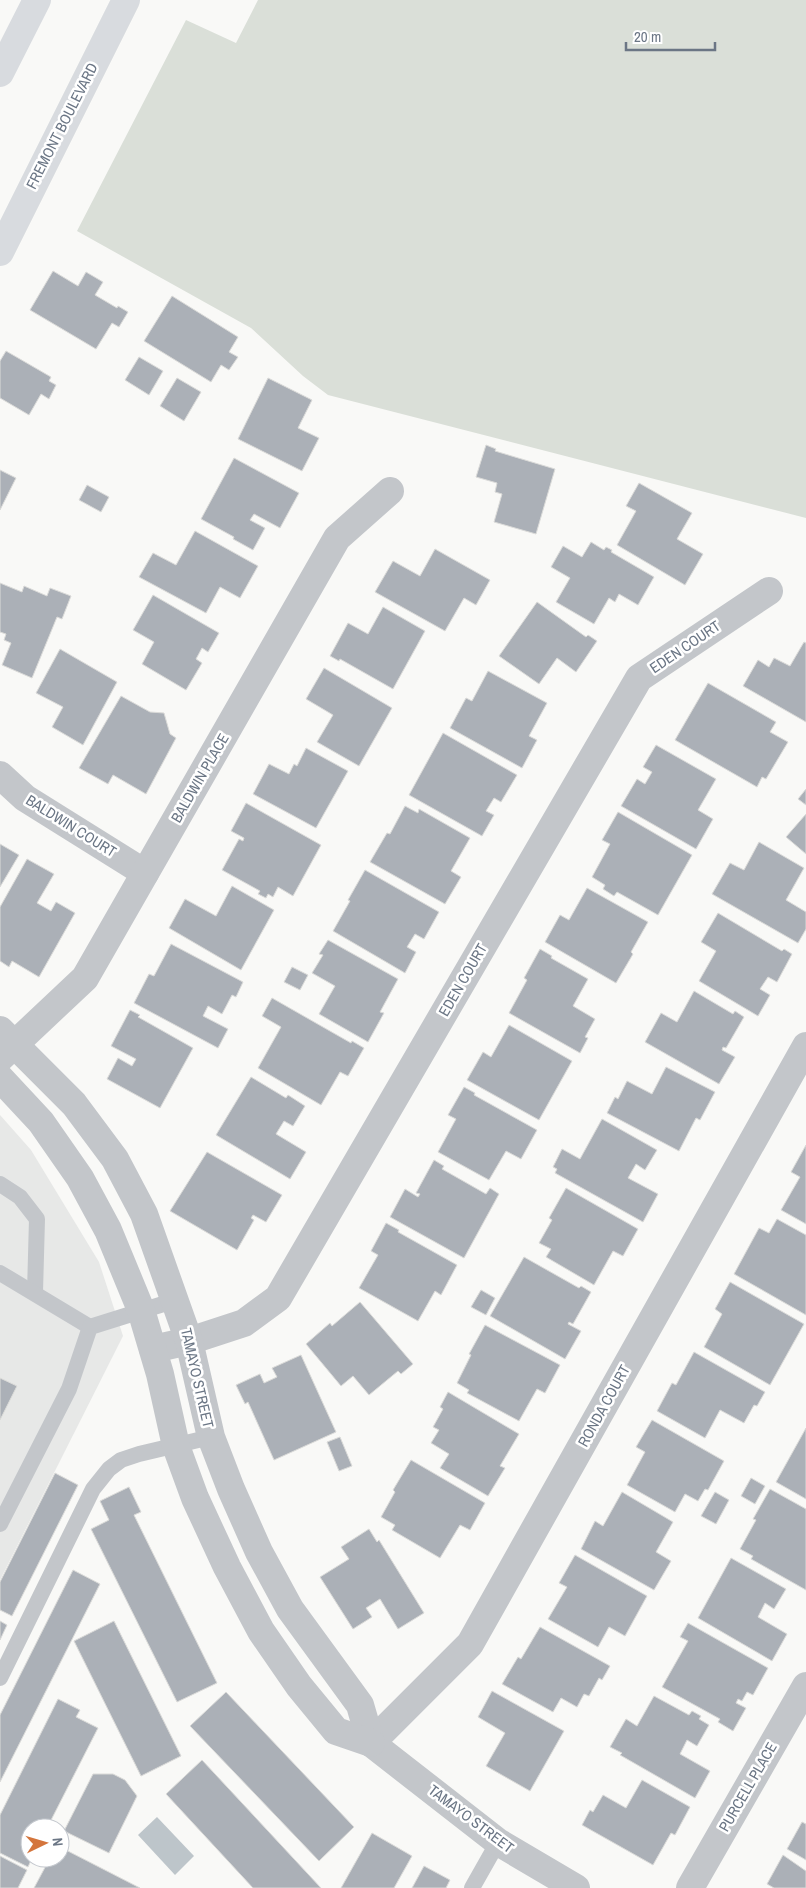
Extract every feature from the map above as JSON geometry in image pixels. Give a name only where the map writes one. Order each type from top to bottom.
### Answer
[{"type":"main road","points":[[0,73],[37,0]]},
{"type":"main road","name":"FREMONT BOULEVARD","points":[[0,252],[126,0]]},
{"type":"street","name":"BALDWIN PLACE","points":[[5,1044],[85,978],[337,538],[390,491]]},
{"type":"street","name":"EDEN COURT","points":[[152,1349],[189,1341],[244,1323],[278,1298],[638,678],[769,591]]},
{"type":"street","name":"BALDWIN COURT","points":[[0,774],[25,798],[146,873]]},
{"type":"street","name":"TAMAYO STREET","points":[[5,1044],[74,1104],[115,1159],[144,1214],[189,1341],[211,1437],[231,1489],[259,1552],[290,1609],[360,1705],[371,1742]]},
{"type":"street","name":"RONDA COURT","points":[[371,1742],[470,1644],[806,1046]]},
{"type":"street","name":"TAMAYO STREET","points":[[0,1078],[41,1122],[80,1178],[108,1230],[141,1310],[160,1374],[176,1446],[195,1498],[227,1568],[261,1632],[299,1686],[336,1731],[371,1742],[498,1842],[576,1888]]},
{"type":"street","name":"PURCELL PLACE","points":[[690,1888],[806,1686]]},
{"type":"lane","points":[[0,1184],[20,1196],[37,1220],[35,1292]]},
{"type":"lane","points":[[0,1272],[90,1327]]},
{"type":"lane","points":[[90,1327],[176,1300]]},
{"type":"lane","points":[[0,1524],[69,1389],[90,1327]]},
{"type":"lane","points":[[0,1678],[94,1489],[108,1469],[121,1460],[139,1454],[211,1437]]},
{"type":"lane","points":[[472,1888],[498,1842]]},
{"type":"shaded area","points":[[258,0],[806,0],[806,518],[328,395],[303,376],[251,328],[77,231],[186,20],[236,43]]},
{"type":"shaded area","points":[[0,1115],[31,1150],[99,1262],[123,1336],[0,1580]]},
{"type":"shaded area","points":[[157,1817],[194,1856],[175,1875],[138,1835]]},
{"type":"building","points":[[53,271],[78,286],[86,272],[103,282],[95,295],[128,312],[119,327],[112,323],[96,349],[30,310]]},
{"type":"building","points":[[172,296],[238,337],[229,352],[238,357],[229,370],[221,365],[211,382],[144,341]]},
{"type":"building","points":[[6,351],[51,377],[49,381],[56,385],[49,399],[41,394],[29,415],[0,398],[0,361]]},
{"type":"building","points":[[139,357],[163,371],[149,395],[125,380]]},
{"type":"building","points":[[177,378],[201,392],[184,421],[160,406]]},
{"type":"building","points":[[268,378],[312,400],[298,428],[319,438],[302,471],[238,439]]},
{"type":"building","points":[[486,445],[496,449],[495,451],[555,469],[536,534],[494,522],[502,494],[495,492],[497,483],[476,477]]},
{"type":"building","points":[[234,458],[299,493],[280,528],[254,514],[250,520],[265,528],[253,550],[201,519]]},
{"type":"building","points":[[0,470],[16,478],[0,510]]},
{"type":"building","points":[[639,483],[692,513],[677,539],[703,554],[685,585],[617,545],[636,511],[626,506]]},
{"type":"building","points":[[87,485],[109,497],[101,512],[79,500]]},
{"type":"building","points":[[195,531],[258,566],[240,598],[220,587],[206,613],[139,577],[153,553],[176,565]]},
{"type":"building","points":[[591,542],[604,550],[606,547],[612,550],[611,552],[654,577],[638,605],[619,594],[615,602],[609,598],[594,624],[556,602],[570,578],[551,567],[563,546],[582,557]]},
{"type":"building","points":[[435,549],[490,580],[476,605],[464,598],[445,631],[375,592],[393,561],[420,576]]},
{"type":"building","points":[[0,583],[22,592],[24,586],[47,596],[50,588],[71,596],[62,619],[57,617],[32,678],[2,665],[11,643],[4,640],[6,634],[0,632]]},
{"type":"building","points":[[153,595],[219,633],[208,652],[202,648],[196,659],[202,663],[186,690],[142,664],[154,642],[133,630]]},
{"type":"building","points":[[537,602],[586,637],[588,635],[597,641],[576,672],[557,658],[539,684],[499,656]]},
{"type":"building","points":[[383,607],[425,631],[393,689],[340,659],[339,661],[330,656],[348,623],[368,634]]},
{"type":"building","points":[[804,642],[806,643],[806,722],[743,686],[758,660],[769,667],[774,658],[790,666]]},
{"type":"building","points":[[60,649],[117,682],[83,745],[52,727],[63,707],[36,693]]},
{"type":"building","points":[[324,668],[392,708],[359,766],[317,742],[333,715],[306,699]]},
{"type":"building","points":[[488,671],[547,703],[529,736],[537,740],[522,768],[450,728],[466,698],[472,701]]},
{"type":"building","points":[[708,683],[776,722],[770,732],[788,742],[766,779],[762,777],[757,787],[675,740]]},
{"type":"building","points":[[121,696],[150,712],[164,713],[170,734],[176,738],[146,794],[113,775],[108,784],[79,768]]},
{"type":"building","points":[[443,733],[517,775],[501,802],[494,798],[486,811],[494,815],[482,836],[409,795]]},
{"type":"building","points":[[656,745],[716,779],[698,810],[713,819],[696,849],[621,806],[637,779],[645,784],[652,772],[643,767]]},
{"type":"building","points":[[306,748],[348,771],[316,828],[253,794],[269,764],[289,774],[294,764],[297,766]]},
{"type":"building","points":[[806,789],[806,805],[798,799]]},
{"type":"building","points":[[246,803],[321,845],[293,896],[278,887],[273,897],[268,894],[266,898],[258,894],[260,891],[222,870],[239,839],[243,841],[244,838],[231,831]]},
{"type":"building","points":[[405,806],[418,813],[419,809],[470,838],[451,871],[461,877],[445,904],[370,862],[387,833],[390,834]]},
{"type":"building","points":[[618,812],[692,855],[658,915],[617,892],[614,896],[603,889],[605,885],[592,877],[610,844],[602,840]]},
{"type":"building","points":[[806,814],[806,854],[786,837]]},
{"type":"building","points":[[759,842],[804,868],[786,900],[806,912],[806,929],[798,943],[712,894],[730,863],[744,870]]},
{"type":"building","points":[[0,844],[19,855],[0,887]]},
{"type":"building","points":[[27,859],[54,874],[37,903],[51,911],[56,902],[75,913],[39,977],[12,961],[9,967],[0,961],[0,907]]},
{"type":"building","points":[[365,870],[439,912],[424,939],[415,934],[407,947],[416,952],[405,973],[333,931]]},
{"type":"building","points":[[232,886],[274,910],[241,970],[169,928],[185,899],[216,916]]},
{"type":"building","points":[[587,888],[648,922],[631,952],[633,954],[616,983],[545,942],[560,915],[569,920]]},
{"type":"building","points":[[718,913],[782,951],[784,949],[792,954],[777,982],[768,977],[760,989],[770,995],[758,1016],[699,981],[716,951],[701,942]]},
{"type":"building","points":[[328,940],[398,979],[380,1012],[384,1013],[368,1042],[319,1014],[335,986],[312,973],[323,955],[319,954]]},
{"type":"building","points":[[171,944],[243,982],[236,997],[232,995],[222,1014],[208,1006],[203,1016],[228,1029],[218,1048],[134,1003],[149,974],[154,976]]},
{"type":"building","points":[[540,949],[552,956],[551,958],[588,979],[573,1006],[595,1019],[585,1037],[588,1038],[580,1053],[509,1013],[527,980],[524,978]]},
{"type":"building","points":[[292,967],[308,975],[300,990],[284,982]]},
{"type":"building","points":[[694,991],[733,1014],[735,1011],[744,1017],[726,1048],[723,1047],[722,1050],[735,1057],[719,1084],[645,1042],[661,1013],[677,1022]]},
{"type":"building","points":[[272,998],[351,1043],[352,1041],[364,1048],[348,1076],[340,1072],[321,1105],[258,1068],[281,1027],[262,1016]]},
{"type":"building","points":[[130,1010],[140,1015],[138,1017],[193,1048],[160,1108],[107,1079],[118,1058],[132,1066],[136,1059],[111,1046]]},
{"type":"building","points":[[509,1025],[572,1061],[539,1120],[467,1080],[483,1052],[491,1057]]},
{"type":"building","points":[[666,1067],[715,1092],[700,1120],[696,1118],[679,1151],[607,1113],[615,1097],[618,1099],[627,1081],[652,1094]]},
{"type":"building","points":[[251,1077],[286,1098],[288,1095],[305,1106],[293,1126],[284,1121],[276,1134],[306,1152],[290,1179],[216,1135]]},
{"type":"building","points":[[464,1087],[475,1093],[474,1095],[537,1130],[521,1159],[506,1151],[489,1180],[438,1152],[456,1119],[448,1115]]},
{"type":"building","points":[[602,1119],[657,1150],[645,1170],[636,1164],[628,1178],[658,1194],[643,1222],[555,1173],[557,1169],[553,1167],[562,1149],[580,1159]]},
{"type":"building","points":[[806,1145],[806,1224],[781,1210],[800,1177],[791,1172]]},
{"type":"building","points":[[207,1152],[282,1195],[266,1222],[253,1215],[251,1218],[254,1220],[237,1250],[170,1211]]},
{"type":"building","points":[[434,1160],[444,1166],[442,1169],[486,1194],[490,1188],[499,1194],[464,1258],[390,1217],[405,1189],[418,1197],[420,1194],[416,1193]]},
{"type":"building","points":[[566,1188],[638,1229],[623,1256],[613,1251],[594,1285],[546,1257],[551,1249],[539,1243],[552,1220],[549,1218]]},
{"type":"building","points":[[777,1219],[806,1235],[806,1315],[734,1274],[759,1228],[769,1233]]},
{"type":"building","points":[[386,1223],[399,1230],[398,1232],[457,1265],[441,1295],[435,1291],[418,1321],[359,1288],[378,1255],[371,1251]]},
{"type":"building","points":[[524,1257],[579,1288],[581,1286],[591,1292],[573,1324],[569,1322],[568,1324],[581,1331],[565,1359],[490,1316]]},
{"type":"building","points":[[730,1282],[804,1324],[770,1385],[704,1347],[722,1314],[715,1309]]},
{"type":"building","points":[[481,1290],[495,1298],[486,1315],[471,1307]]},
{"type":"building","points":[[360,1302],[413,1364],[401,1374],[398,1371],[369,1395],[353,1376],[341,1386],[306,1344],[330,1323],[332,1326]]},
{"type":"building","points":[[485,1325],[560,1365],[545,1393],[537,1389],[519,1421],[467,1393],[469,1390],[457,1383],[471,1355],[469,1354]]},
{"type":"building","points":[[694,1352],[765,1392],[757,1406],[754,1405],[744,1423],[720,1410],[705,1438],[657,1411],[672,1383],[676,1385]]},
{"type":"building","points":[[301,1355],[336,1432],[274,1460],[248,1402],[245,1404],[236,1385],[260,1374],[264,1383],[277,1377],[272,1368]]},
{"type":"building","points":[[0,1378],[17,1386],[0,1420]]},
{"type":"building","points":[[448,1392],[519,1434],[500,1466],[505,1468],[488,1496],[440,1468],[449,1454],[431,1443],[439,1430],[433,1427],[443,1409],[440,1407]]},
{"type":"building","points":[[652,1420],[724,1461],[708,1490],[705,1489],[698,1501],[685,1494],[675,1512],[627,1485],[645,1452],[636,1447]]},
{"type":"building","points":[[806,1428],[806,1499],[776,1482]]},
{"type":"building","points":[[340,1437],[352,1466],[339,1471],[327,1442]]},
{"type":"building","points":[[411,1460],[485,1503],[470,1530],[460,1525],[440,1558],[392,1530],[395,1525],[381,1517],[395,1492],[393,1490]]},
{"type":"building","points":[[55,1473],[78,1485],[12,1616],[0,1610],[0,1582]]},
{"type":"building","points":[[751,1478],[765,1486],[755,1504],[741,1496]]},
{"type":"building","points":[[129,1487],[141,1512],[134,1515],[217,1683],[177,1702],[91,1529],[109,1520],[100,1501]]},
{"type":"building","points":[[770,1489],[806,1509],[806,1590],[751,1559],[753,1556],[740,1549],[756,1520],[753,1519]]},
{"type":"building","points":[[622,1492],[673,1522],[656,1552],[671,1561],[654,1590],[581,1549],[595,1521],[603,1526]]},
{"type":"building","points":[[715,1492],[729,1500],[716,1524],[701,1516]]},
{"type":"building","points":[[369,1529],[377,1542],[379,1540],[424,1613],[398,1629],[380,1599],[366,1608],[372,1617],[353,1629],[320,1577],[349,1559],[341,1547]]},
{"type":"building","points":[[575,1555],[647,1596],[625,1636],[609,1627],[598,1647],[548,1619],[567,1587],[559,1583]]},
{"type":"building","points":[[731,1558],[786,1589],[774,1609],[765,1603],[758,1617],[787,1634],[772,1661],[698,1618]]},
{"type":"building","points":[[73,1570],[100,1584],[0,1782],[0,1715]]},
{"type":"building","points":[[0,1621],[7,1625],[0,1640]]},
{"type":"building","points":[[114,1621],[181,1756],[141,1776],[74,1641]]},
{"type":"building","points":[[688,1623],[768,1668],[753,1695],[747,1692],[742,1701],[738,1699],[736,1703],[746,1708],[733,1731],[718,1722],[720,1719],[662,1687],[688,1641],[680,1637]]},
{"type":"building","points":[[540,1627],[610,1666],[602,1680],[599,1678],[589,1696],[584,1694],[577,1707],[561,1698],[553,1712],[502,1684],[518,1657],[521,1659]]},
{"type":"building","points":[[492,1691],[564,1731],[530,1791],[486,1766],[505,1733],[478,1717]]},
{"type":"building","points":[[226,1692],[354,1827],[319,1861],[190,1726]]},
{"type":"building","points":[[654,1696],[689,1715],[692,1711],[701,1716],[699,1719],[709,1725],[697,1746],[687,1740],[680,1754],[710,1771],[695,1798],[620,1755],[622,1753],[610,1747],[626,1719],[637,1726]]},
{"type":"building","points":[[58,1699],[80,1710],[76,1717],[98,1728],[52,1818],[20,1818],[20,1863],[0,1853],[0,1815]]},
{"type":"building","points":[[202,1760],[321,1888],[253,1888],[166,1794]]},
{"type":"building","points":[[93,1774],[113,1774],[125,1780],[137,1796],[109,1853],[70,1834],[70,1819]]},
{"type":"building","points":[[642,1780],[690,1807],[675,1835],[671,1833],[653,1865],[582,1825],[590,1810],[593,1812],[603,1795],[626,1808]]},
{"type":"building","points":[[802,1822],[806,1824],[806,1860],[787,1849]]},
{"type":"building","points":[[372,1833],[412,1856],[394,1888],[341,1888]]},
{"type":"building","points":[[70,1852],[140,1888],[34,1888],[45,1868],[70,1868]]},
{"type":"building","points":[[783,1855],[806,1871],[806,1888],[774,1888],[767,1884]]},
{"type":"building","points":[[0,1856],[27,1870],[18,1888],[0,1888]]},
{"type":"building","points":[[424,1866],[450,1880],[446,1888],[412,1888]]}]
